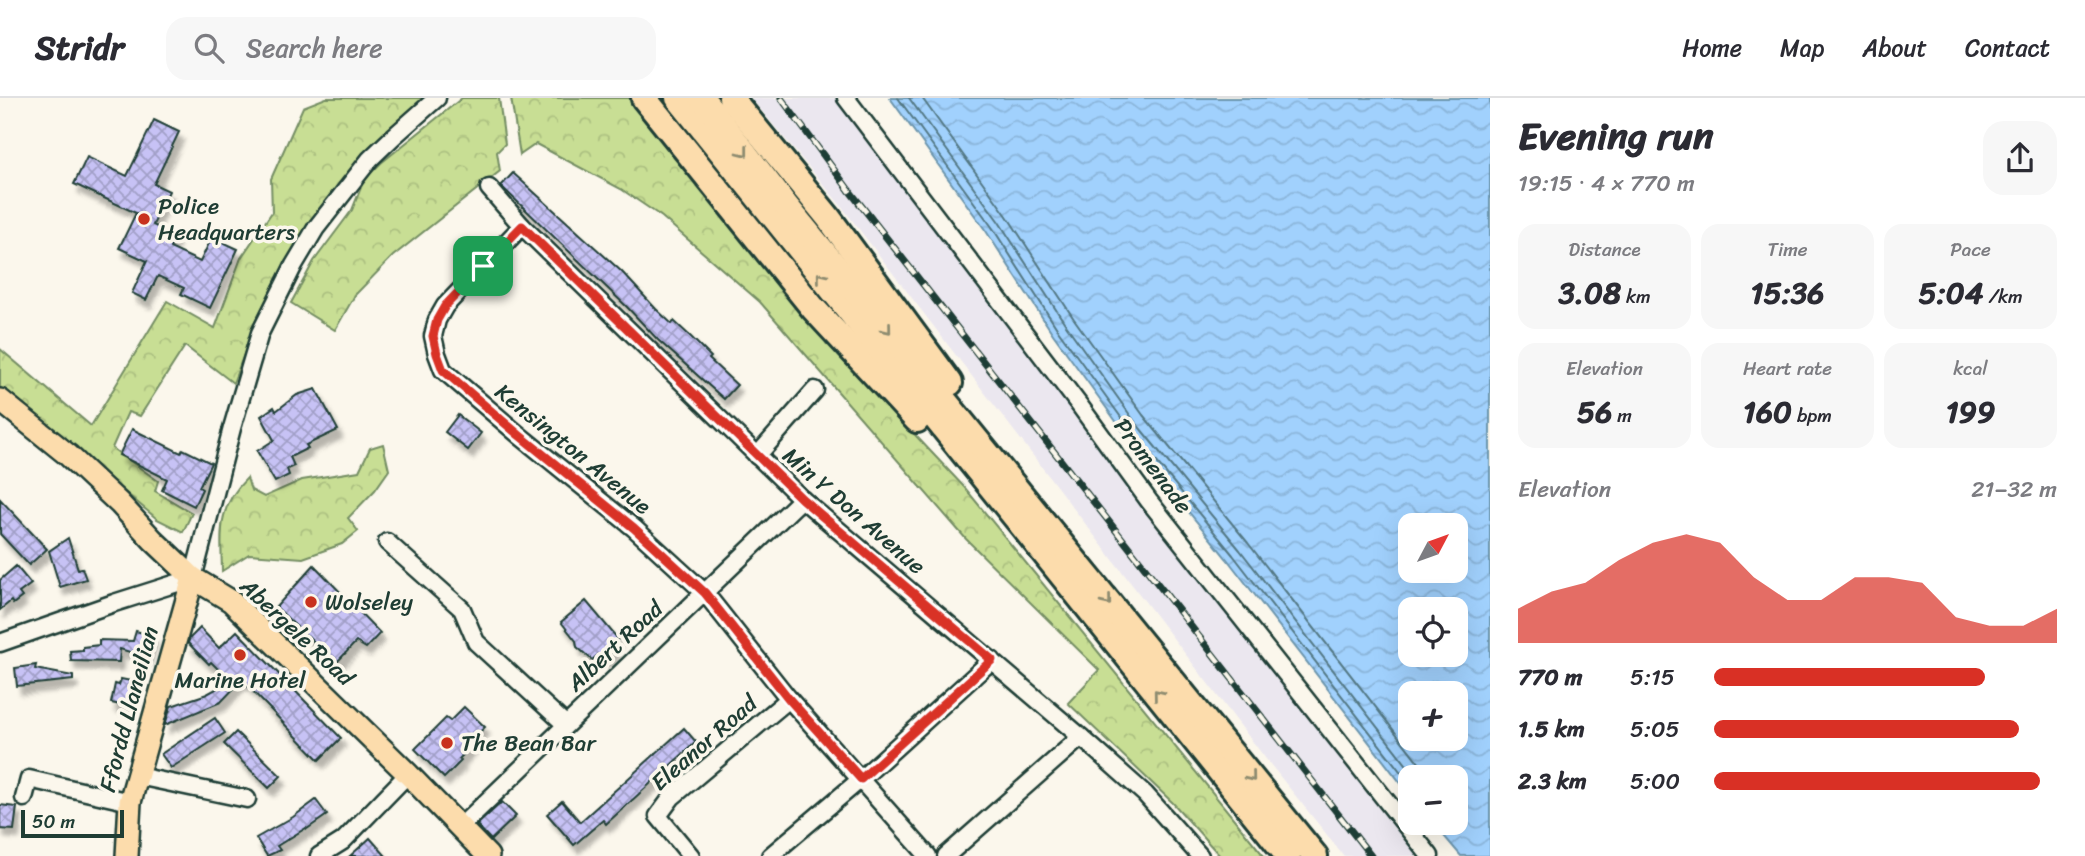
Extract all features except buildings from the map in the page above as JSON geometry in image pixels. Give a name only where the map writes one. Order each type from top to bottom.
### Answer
[{"type":"highway","points":[[644,98],[813,308],[1071,571]]},
{"type":"highway","points":[[678,98],[1071,571],[1315,856]]},
{"type":"highway","points":[[702,98],[1071,571],[1288,856]]},
{"type":"highway","points":[[731,98],[828,217],[888,298],[1071,571]]},
{"type":"main road","name":"Abergele Road","points":[[0,400],[68,455],[193,578],[231,601],[488,856]]},
{"type":"main road","name":"Ffordd Llaneilian","points":[[127,856],[130,802],[193,578]]},
{"type":"street","points":[[0,643],[193,578],[260,333],[294,265],[316,228],[362,169],[393,136],[437,98]]},
{"type":"street","name":"Promenade","points":[[846,98],[1149,501],[1430,856]]},
{"type":"street","name":"Min Y Don Avenue","points":[[489,188],[522,226],[757,457],[802,499],[1145,794],[1200,856]]},
{"type":"street","name":"Kensington Avenue","points":[[522,226],[445,306],[437,320],[433,336],[443,370],[634,528],[705,593],[789,699],[928,856]]},
{"type":"street","points":[[757,457],[816,390]]},
{"type":"street","name":"Albert Road","points":[[460,827],[802,499]]},
{"type":"street","points":[[387,542],[462,609],[476,642],[565,724]]},
{"type":"street","points":[[770,856],[861,779],[992,660]]},
{"type":"street","name":"Eleanor Road","points":[[691,856],[658,816],[672,797],[789,699]]},
{"type":"street","points":[[946,856],[1081,737]]},
{"type":"street","points":[[319,856],[343,841],[408,774]]},
{"type":"street","points":[[138,775],[247,799]]},
{"type":"street","points":[[24,798],[29,779],[130,802]]},
{"type":"shaded area","points":[[751,98],[837,98],[978,289],[1398,823],[1398,835],[1407,835],[1424,856],[1344,856],[1266,759],[842,207]]},
{"type":"green space","points":[[326,98],[427,98],[292,259],[256,323],[233,383],[185,346],[140,416],[128,412],[112,448],[158,481],[155,491],[192,513],[183,532],[157,519],[0,387],[0,349],[91,426],[167,301],[215,328],[241,258],[272,212],[271,179],[303,107]]},
{"type":"green space","points":[[462,98],[499,98],[505,144],[497,152],[500,171],[393,256],[355,295],[335,330],[291,303],[314,261],[352,210],[364,180],[381,163]]},
{"type":"green space","points":[[511,98],[631,98],[732,228],[855,371],[965,488],[1264,856],[1220,856],[1173,803],[1068,703],[1099,670],[966,539],[760,302],[662,217],[621,189],[536,144],[520,155]]},
{"type":"green space","points":[[383,444],[389,470],[375,490],[348,518],[358,531],[342,544],[303,558],[249,554],[222,571],[223,521],[230,499],[247,478],[251,490],[264,497],[302,480],[359,471],[370,448]]},
{"type":"water","points":[[890,98],[1490,98],[1490,856],[1461,856],[1443,835],[1468,835],[1468,765],[1398,765],[1398,780],[1227,559],[1123,431],[1053,334],[986,231]]},
{"type":"railway","points":[[781,98],[849,190],[1371,856]]},
{"type":"place","name":"Police Headquarters","points":[[144,219]]},
{"type":"place","name":"Wolseley","points":[[311,602]]},
{"type":"place","name":"Marine Hotel","points":[[240,655]]},
{"type":"place","name":"The Bean Bar","points":[[447,743]]},
{"type":"route","points":[[522,226],[802,499],[992,660],[861,779],[789,699],[705,593],[634,528],[443,370],[433,336],[437,320],[445,306],[483,266],[522,226]]}]
